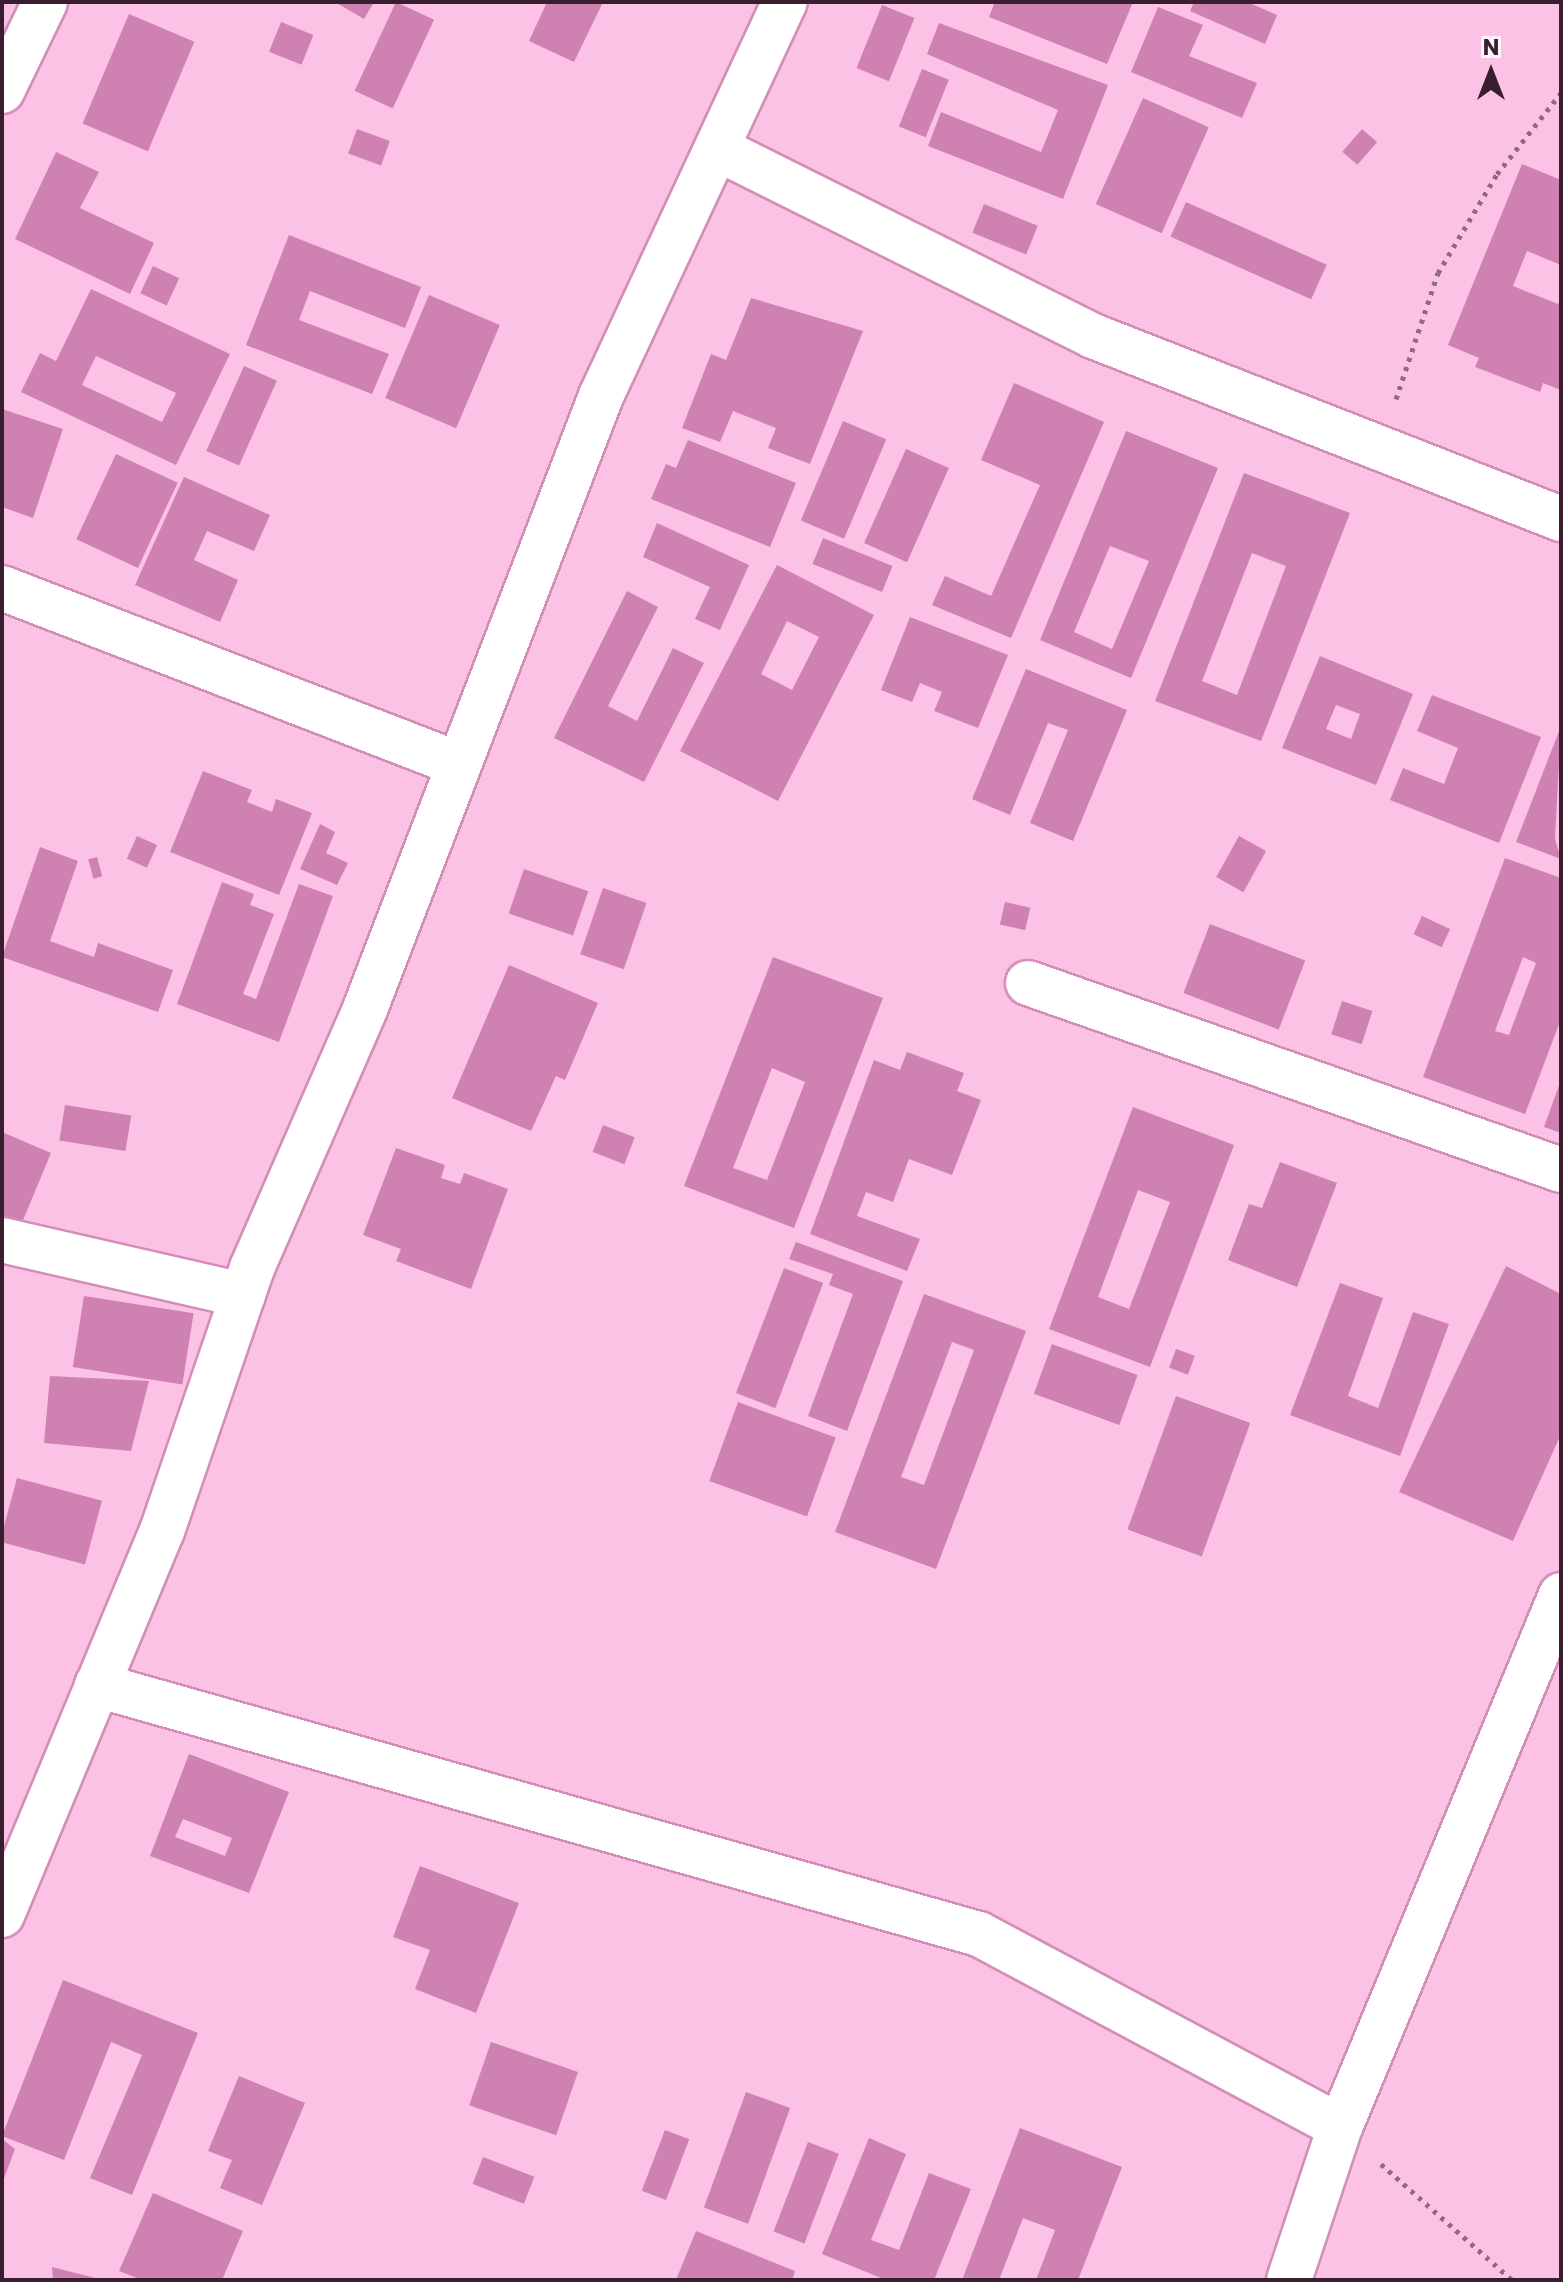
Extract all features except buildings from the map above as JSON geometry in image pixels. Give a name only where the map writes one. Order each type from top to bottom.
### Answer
[{"type":"street","points":[[2,91],[45,2]]},
{"type":"street","points":[[2,1915],[162,1531],[243,1295],[365,1009],[456,763],[601,396],[720,150],[785,2]]},
{"type":"street","points":[[720,150],[1093,336],[1381,452],[1561,519]]},
{"type":"street","points":[[2,588],[456,763]]},
{"type":"street","points":[[1028,983],[1561,1170]]},
{"type":"street","points":[[2,1240],[243,1295]]},
{"type":"street","points":[[1289,2280],[1340,2127],[1561,1595]]},
{"type":"street","points":[[97,1685],[979,1934],[1340,2127]]},
{"type":"path","points":[[1381,452],[1438,273],[1497,174],[1561,93]]},
{"type":"path","points":[[1340,2127],[1512,2280]]}]
